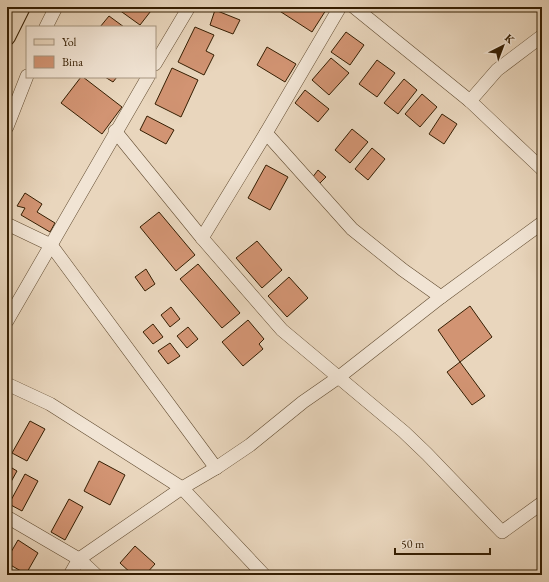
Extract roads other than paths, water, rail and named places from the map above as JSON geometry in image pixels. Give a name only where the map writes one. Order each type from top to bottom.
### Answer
[{"type":"main road","points":[[7,37],[22,7]]},
{"type":"street","points":[[46,26],[56,7]]},
{"type":"street","points":[[156,62],[189,7]]},
{"type":"street","points":[[202,238],[340,7]]},
{"type":"street","points":[[354,7],[470,101],[542,169]]},
{"type":"street","points":[[470,101],[497,70],[542,36]]},
{"type":"street","points":[[7,127],[26,78]]},
{"type":"street","points":[[7,321],[147,78]]},
{"type":"street","points":[[116,131],[202,238],[282,330],[404,432],[502,532],[542,503]]},
{"type":"street","points":[[266,133],[352,229],[403,270],[440,297]]},
{"type":"street","points":[[70,575],[79,559],[182,488],[216,468],[250,445],[303,402],[339,377],[440,297],[542,223]]},
{"type":"street","points":[[7,224],[51,245],[216,468]]},
{"type":"street","points":[[7,384],[50,404],[182,488],[264,575]]},
{"type":"street","points":[[7,517],[79,559],[96,575]]}]
